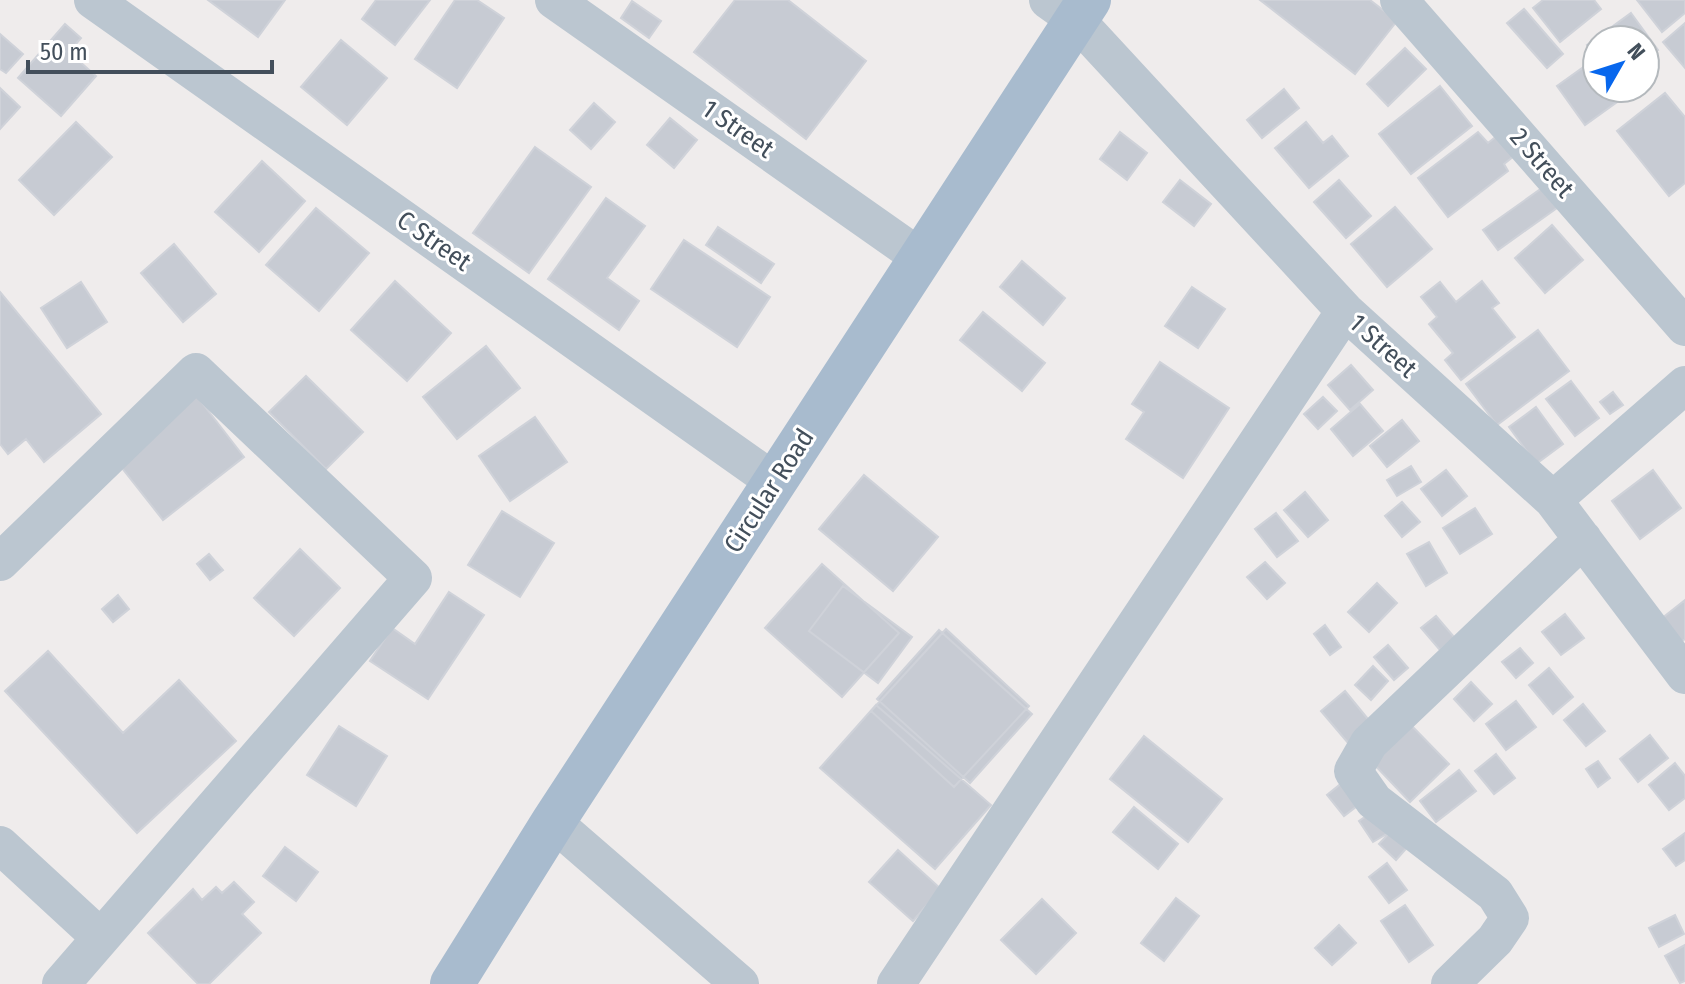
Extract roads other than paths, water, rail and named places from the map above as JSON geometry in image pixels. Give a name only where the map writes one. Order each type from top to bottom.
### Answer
[{"type":"main road","name":"Circular Road","points":[[452,984],[553,822],[921,258],[1071,7]]},
{"type":"street","name":"C Street","points":[[93,0],[775,482]]},
{"type":"street","name":"1 Street","points":[[554,0],[921,258]]},
{"type":"street","name":"2 Street","points":[[1399,0],[1685,327]]},
{"type":"street","name":"1 Street","points":[[1071,7],[1345,311],[1553,500],[1685,675]]},
{"type":"street","points":[[896,984],[1345,311]]},
{"type":"street","points":[[0,562],[196,372],[413,578],[61,984]]},
{"type":"street","points":[[1553,500],[1685,385]]},
{"type":"street","points":[[1450,984],[1495,940],[1510,918],[1495,894],[1374,801],[1353,771],[1369,743],[1583,539]]},
{"type":"street","points":[[553,822],[740,984]]},
{"type":"street","points":[[0,845],[101,938]]}]
